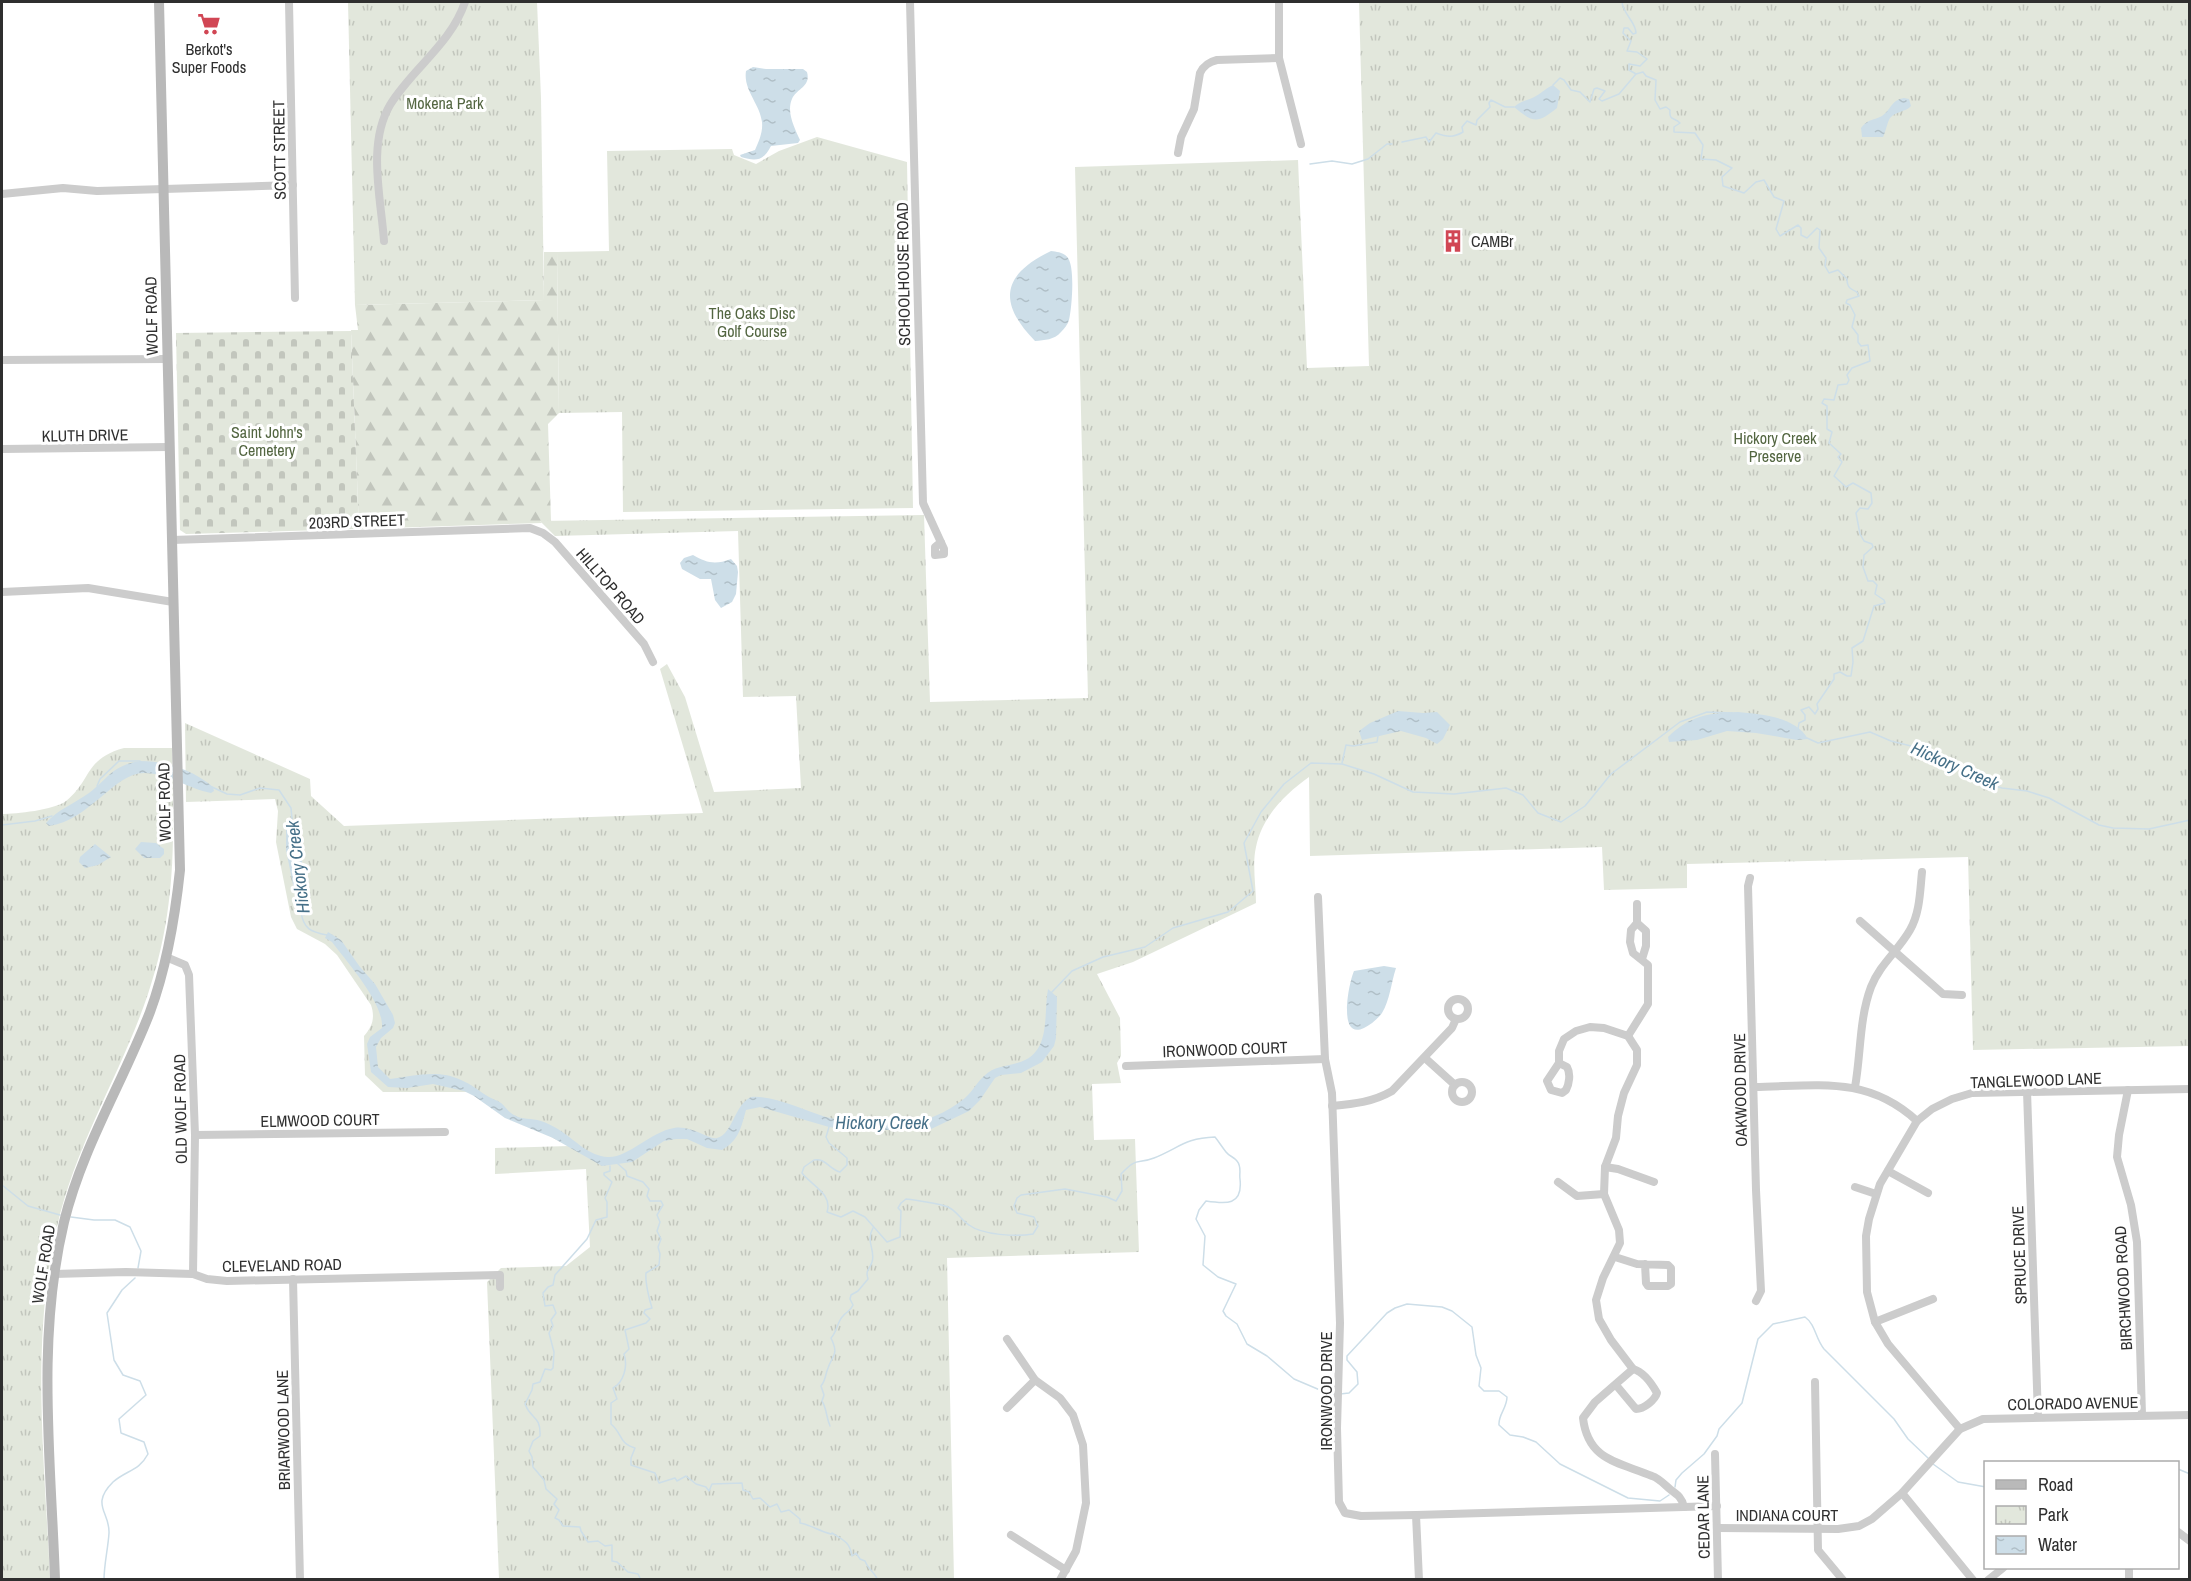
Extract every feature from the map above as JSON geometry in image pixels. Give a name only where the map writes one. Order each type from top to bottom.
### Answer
[{"type":"main road","name":"WOLF ROAD","points":[[55,1580],[47,1349],[54,1274],[68,1209],[94,1137],[150,1011],[174,925],[180,870],[159,2]]},
{"type":"street","name":"SCOTT STREET","points":[[289,2],[295,298]]},
{"type":"street","points":[[384,241],[377,156],[387,111],[397,96],[432,57],[465,2]]},
{"type":"street","name":"SCHOOLHOUSE ROAD","points":[[910,2],[923,503],[941,542]]},
{"type":"street","points":[[1279,2],[1279,58],[1301,144]]},
{"type":"street","points":[[1178,153],[1181,136],[1197,99],[1200,73],[1206,64],[1217,60],[1279,58]]},
{"type":"street","points":[[2,194],[63,188],[96,191],[293,185]]},
{"type":"street","points":[[2,360],[167,359]]},
{"type":"street","name":"KLUTH DRIVE","points":[[2,449],[170,447]]},
{"type":"street","name":"203RD STREET","points":[[172,540],[530,528],[543,533]]},
{"type":"street","name":"HILLTOP ROAD","points":[[543,533],[555,542],[644,644],[653,662]]},
{"type":"street","points":[[2,592],[88,588],[173,602]]},
{"type":"street","points":[[1855,1087],[1860,1062],[1863,1015],[1868,997],[1876,975],[1893,950],[1911,930],[1919,906],[1922,872]]},
{"type":"street","name":"OAKWOOD DRIVE","points":[[1750,878],[1748,886],[1761,1291],[1756,1302]]},
{"type":"street","name":"IRONWOOD DRIVE","points":[[1318,897],[1325,1059],[1332,1106],[1340,1323],[1337,1428],[1340,1502],[1345,1513],[1361,1516],[1416,1515],[1717,1506]]},
{"type":"street","points":[[1628,1036],[1648,1004],[1648,965],[1633,953],[1630,942],[1631,930],[1637,923],[1637,904]]},
{"type":"street","points":[[1860,921],[1943,994],[1962,995]]},
{"type":"street","points":[[1637,923],[1646,931],[1646,946],[1642,959]]},
{"type":"street","name":"OLD WOLF ROAD","points":[[166,957],[185,965],[189,975],[195,1135],[193,1274]]},
{"type":"street","points":[[1332,1106],[1362,1103],[1381,1097],[1402,1082],[1452,1028],[1456,1019]]},
{"type":"street","points":[[1559,1063],[1559,1051],[1564,1039],[1576,1031],[1590,1027],[1604,1028],[1628,1036],[1638,1050],[1637,1065],[1624,1093],[1618,1116],[1616,1138],[1605,1167],[1604,1194],[1619,1230],[1620,1243],[1603,1278],[1596,1300],[1599,1319],[1611,1340],[1633,1369],[1640,1371],[1657,1392],[1655,1397],[1641,1409],[1636,1409],[1616,1385]]},
{"type":"street","points":[[1425,1058],[1455,1085]]},
{"type":"street","name":"IRONWOOD COURT","points":[[1126,1066],[1325,1059]]},
{"type":"street","points":[[1754,1087],[1831,1085],[1855,1087],[1887,1098],[1917,1121]]},
{"type":"street","name":"TANGLEWOOD LANE","points":[[1960,1429],[1888,1344],[1875,1322],[1867,1292],[1866,1244],[1869,1219],[1876,1194],[1917,1121],[1932,1109],[1952,1099],[1972,1093],[2190,1089]]},
{"type":"street","name":"BIRCHWOOD ROAD","points":[[2128,1090],[2119,1134],[2118,1157],[2131,1205],[2137,1242],[2142,1416]]},
{"type":"street","name":"SPRUCE DRIVE","points":[[2027,1091],[2038,1417]]},
{"type":"street","name":"ELMWOOD COURT","points":[[195,1135],[445,1132]]},
{"type":"street","points":[[1605,1167],[1618,1168],[1654,1182]]},
{"type":"street","points":[[1888,1171],[1928,1193]]},
{"type":"street","points":[[1558,1182],[1577,1197],[1604,1194]]},
{"type":"street","points":[[1856,1187],[1876,1194]]},
{"type":"street","points":[[1615,1257],[1630,1263],[1645,1264]]},
{"type":"street","name":"CLEVELAND ROAD","points":[[54,1274],[193,1274],[207,1279],[227,1281],[500,1275],[500,1287]]},
{"type":"street","name":"BRIARWOOD LANE","points":[[293,1279],[300,1580]]},
{"type":"street","points":[[1875,1322],[1933,1299]]},
{"type":"street","points":[[1007,1339],[1035,1380],[1060,1398],[1073,1415],[1083,1445],[1086,1503],[1076,1551],[1060,1580]]},
{"type":"street","points":[[1633,1369],[1595,1402],[1583,1418],[1585,1435],[1601,1454],[1614,1463],[1654,1476],[1661,1481],[1682,1499],[1684,1507]]},
{"type":"street","points":[[1007,1408],[1035,1380]]},
{"type":"street","points":[[1815,1382],[1818,1550],[1843,1580]]},
{"type":"street","name":"COLORADO AVENUE","points":[[1960,1429],[1983,1419],[2190,1415]]},
{"type":"street","name":"INDIANA COURT","points":[[1718,1528],[1838,1529],[1859,1526],[1872,1519],[1902,1493],[1960,1429]]},
{"type":"street","name":"CEDAR LANE","points":[[1715,1454],[1718,1580]]},
{"type":"street","points":[[1902,1493],[1973,1580]]},
{"type":"street","points":[[1416,1515],[1419,1580]]},
{"type":"street","points":[[1011,1536],[1066,1570]]},
{"type":"street","points":[[1988,1580],[2002,1569]]},
{"type":"green space","name":"Mokena Park","points":[[348,2],[537,2],[544,300],[355,305]]},
{"type":"green space","name":"Hickory Creek Preserve","points":[[1359,2],[2189,2],[2189,1046],[1973,1050],[1968,857],[1687,864],[1687,888],[1604,890],[1602,847],[1310,856],[1309,777],[1291,791],[1263,826],[1254,861],[1256,903],[1133,962],[1097,974],[1120,1018],[1121,1056],[1117,1063],[1121,1083],[1092,1084],[1094,1140],[1135,1139],[1139,1252],[947,1258],[954,1579],[499,1579],[487,1282],[501,1268],[566,1266],[590,1247],[586,1169],[495,1174],[495,1148],[569,1146],[470,1092],[383,1092],[365,1075],[364,1036],[372,1021],[371,1005],[337,955],[325,944],[297,929],[291,917],[276,842],[278,811],[275,799],[186,802],[185,723],[310,779],[311,796],[344,826],[703,813],[660,669],[667,664],[685,697],[714,792],[801,788],[796,696],[743,697],[738,531],[555,536],[540,521],[924,515],[930,702],[1088,698],[1075,167],[1298,160],[1307,368],[1369,366]]},
{"type":"green space","name":"The Oaks Disc Golf Course","points":[[817,137],[907,162],[913,508],[623,512],[622,412],[559,413],[557,252],[609,251],[607,151],[732,149],[734,155],[756,164],[779,151]]},
{"type":"green space","points":[[544,252],[557,252],[559,413],[548,424],[551,521],[359,529],[351,330],[358,330],[355,305],[544,300]]},
{"type":"green space","name":"Saint John's Cemetery","points":[[351,331],[359,529],[186,534],[180,530],[176,333]]},
{"type":"green space","points":[[124,748],[172,748],[173,842],[169,902],[164,932],[148,994],[75,1166],[57,1227],[49,1270],[44,1314],[42,1402],[50,1579],[2,1579],[2,814],[35,811],[66,801],[95,764],[111,753]]},
{"type":"water","points":[[753,67],[803,69],[807,72],[808,77],[790,104],[792,120],[800,140],[798,143],[771,146],[759,159],[740,155],[755,150],[762,129],[761,115],[749,91],[746,78],[746,71]]},
{"type":"water","points":[[1553,85],[1560,91],[1557,108],[1545,117],[1531,119],[1514,107],[1536,96]]},
{"type":"water","points":[[1909,99],[1911,106],[1890,118],[1883,137],[1862,137],[1861,128],[1864,125],[1885,114],[1896,101]]},
{"type":"water","points":[[1051,251],[1068,258],[1072,270],[1069,320],[1055,337],[1035,341],[1015,314],[1010,291],[1014,280],[1022,270]]},
{"type":"water","points":[[693,555],[711,562],[731,559],[737,566],[736,594],[732,602],[721,608],[715,600],[711,579],[700,579],[682,569],[680,563],[684,558]]},
{"type":"water","points":[[1398,711],[1437,712],[1450,725],[1443,739],[1437,744],[1426,738],[1401,731],[1362,740],[1359,731],[1370,723]]},
{"type":"water","points":[[1738,712],[1787,721],[1808,739],[1797,740],[1727,731],[1697,740],[1669,742],[1668,737],[1691,720],[1717,713]]},
{"type":"water","points":[[140,761],[170,765],[188,771],[213,787],[214,791],[211,793],[203,791],[153,774],[133,775],[111,788],[76,816],[49,826],[46,823],[61,810],[89,793],[116,769]]},
{"type":"water","points":[[290,818],[297,835],[302,863],[307,913],[304,916],[298,909],[286,850],[286,822]]},
{"type":"water","points":[[141,842],[156,843],[164,849],[164,854],[160,858],[144,858],[135,849]]},
{"type":"water","points":[[95,844],[111,857],[98,865],[85,868],[79,862],[80,857]]},
{"type":"water","points":[[328,932],[341,940],[375,984],[393,1015],[395,1023],[393,1028],[381,1038],[376,1047],[378,1067],[390,1079],[426,1074],[452,1077],[499,1102],[514,1115],[548,1124],[589,1151],[601,1156],[616,1156],[656,1134],[674,1128],[693,1130],[717,1138],[727,1131],[741,1106],[751,1097],[769,1098],[839,1120],[912,1121],[929,1118],[961,1101],[988,1073],[1028,1058],[1036,1051],[1044,1033],[1048,989],[1057,997],[1056,1038],[1054,1046],[1042,1062],[1021,1073],[1001,1075],[995,1078],[980,1100],[969,1111],[929,1130],[850,1130],[829,1127],[760,1107],[746,1110],[736,1138],[722,1150],[707,1148],[687,1139],[676,1139],[664,1141],[632,1162],[602,1166],[553,1138],[505,1118],[464,1091],[433,1084],[407,1088],[388,1087],[371,1072],[367,1044],[370,1037],[382,1028],[377,1007],[355,971],[332,942],[325,938]]},
{"type":"water","points":[[1384,966],[1396,968],[1385,1008],[1371,1024],[1356,1030],[1350,1026],[1347,1008],[1354,971]]},
{"type":"waterway","points":[[1622,2],[1636,33],[1633,34],[1628,28],[1624,28],[1623,33],[1631,41],[1627,51],[1637,52],[1647,59],[1640,66],[1629,64],[1629,70],[1636,74]]},
{"type":"waterway","points":[[1553,85],[1560,78],[1571,90],[1580,92],[1590,102],[1594,89],[1605,91],[1599,99],[1602,101],[1619,94],[1636,74],[1643,72],[1646,76],[1656,80],[1655,100],[1660,109],[1666,107],[1670,110],[1671,117],[1680,123],[1674,127],[1674,132],[1695,133],[1703,145],[1701,159],[1716,160],[1732,168],[1722,177],[1723,186],[1744,193],[1756,182],[1764,180],[1774,197],[1784,201],[1776,229],[1780,236],[1798,225],[1801,228],[1801,235],[1807,238],[1817,228],[1820,230],[1819,248],[1826,258],[1825,266],[1829,273],[1838,270],[1847,279],[1849,287],[1859,296],[1847,300],[1846,303],[1850,305],[1855,315],[1852,327],[1858,335],[1858,342],[1861,346],[1868,345],[1870,361],[1852,368],[1847,375],[1849,380],[1847,384],[1838,385],[1834,400],[1824,399],[1822,403],[1827,406],[1827,429],[1832,432],[1829,443],[1841,454],[1838,457],[1842,462],[1834,476],[1846,487],[1853,483],[1871,493],[1872,503],[1868,509],[1860,508],[1856,513],[1860,534],[1864,541],[1872,544],[1873,547],[1864,555],[1863,567],[1868,581],[1873,581],[1877,585],[1875,594],[1885,603],[1874,606],[1863,641],[1852,648],[1851,676],[1840,672],[1834,674],[1834,679],[1817,704],[1818,709],[1815,714],[1809,707],[1801,710],[1805,715],[1805,720],[1799,723],[1798,729]]},
{"type":"waterway","points":[[1402,142],[1426,137],[1429,142],[1436,133],[1450,136],[1459,134],[1463,132],[1462,127],[1467,121],[1476,125],[1477,120],[1490,107],[1491,100],[1505,107],[1514,107]]},
{"type":"waterway","points":[[1310,164],[1332,161],[1352,164],[1368,159],[1387,144],[1392,144]]},
{"type":"waterway","name":"Hickory Creek","points":[[1051,993],[1072,971],[1103,957],[1145,947],[1173,928],[1228,912],[1253,891],[1244,843],[1261,812],[1284,784],[1311,763],[1342,764],[1374,774],[1413,792],[1454,794],[1506,788],[1523,795],[1538,813],[1561,822],[1585,806],[1611,774],[1680,722],[1707,712],[1732,713]]},
{"type":"waterway","name":"Hickory Creek","points":[[1807,738],[1818,743],[1870,732],[1891,741],[1923,749],[1987,784],[2027,791],[2049,798],[2099,825],[2113,828],[2149,829],[2190,820]]},
{"type":"waterway","points":[[1342,763],[1346,745],[1377,742],[1378,736]]},
{"type":"waterway","name":"Hickory Creek","points":[[97,786],[100,779],[119,761],[140,761]]},
{"type":"waterway","name":"Hickory Creek","points":[[212,787],[227,794],[240,795],[260,788],[279,790],[291,808],[292,819]]},
{"type":"waterway","name":"Hickory Creek","points":[[2,825],[35,821],[52,816]]},
{"type":"waterway","name":"Hickory Creek","points":[[301,911],[309,929],[327,935]]},
{"type":"waterway","points":[[829,1127],[826,1137],[829,1143],[847,1158],[847,1165],[840,1172],[825,1162],[814,1160],[804,1167],[802,1173],[824,1195],[827,1200],[827,1212],[841,1217],[853,1211],[865,1217],[887,1242],[900,1237],[901,1211],[898,1208],[906,1199],[948,1207],[969,1225],[982,1231],[1009,1235],[1033,1234],[1038,1226],[1034,1217],[1017,1213],[1014,1206],[1021,1195],[1065,1189],[1107,1197],[1116,1201],[1122,1191],[1121,1174],[1131,1165],[1154,1158],[1189,1141],[1215,1137],[1227,1153],[1237,1161],[1240,1170],[1240,1188],[1236,1199],[1220,1203],[1206,1201],[1196,1219],[1205,1236],[1203,1265],[1218,1277],[1236,1284],[1223,1311],[1237,1324],[1247,1344],[1267,1356],[1294,1379],[1327,1393],[1335,1394]]},
{"type":"waterway","points":[[617,1163],[626,1171],[627,1176],[643,1182],[649,1189],[647,1196],[650,1201],[661,1201],[663,1205],[657,1215],[660,1222],[657,1231],[661,1239],[658,1247],[659,1265],[646,1273],[652,1308],[645,1310],[644,1313],[650,1319],[646,1323],[625,1330],[629,1349],[624,1354],[626,1364],[622,1378],[613,1388],[617,1399],[611,1403],[611,1424],[623,1441],[635,1448],[631,1465],[655,1473],[659,1483],[675,1478],[677,1481],[686,1476],[709,1491],[712,1484],[742,1483],[743,1490],[749,1492],[753,1499],[760,1498],[770,1507],[777,1504],[781,1512],[789,1510],[800,1519],[800,1523],[832,1533],[843,1540],[850,1547],[852,1556],[856,1553],[860,1559],[865,1561],[878,1580]]},
{"type":"waterway","points":[[610,1166],[610,1171],[604,1173],[612,1182],[605,1198],[607,1217],[596,1220],[587,1239],[555,1275],[553,1285],[543,1293],[545,1306],[553,1305],[556,1313],[551,1320],[553,1326],[549,1333],[554,1352],[553,1368],[545,1369],[540,1382],[533,1384],[525,1404],[539,1424],[540,1436],[533,1441],[529,1451],[533,1467],[544,1480],[546,1489],[557,1499],[554,1504],[559,1510],[555,1518],[563,1526],[580,1527],[588,1542],[598,1541],[605,1546],[612,1545],[612,1561],[617,1562],[628,1572],[638,1574],[641,1580]]},
{"type":"waterway","points":[[2,1185],[28,1206],[60,1215]]},
{"type":"waterway","points":[[71,1217],[115,1220],[130,1227],[141,1251],[138,1268]]},
{"type":"waterway","points":[[830,1426],[822,1401],[824,1395],[821,1386],[834,1354],[835,1348],[831,1338],[841,1318],[853,1305],[851,1295],[858,1291],[868,1279],[867,1272],[873,1258],[870,1238],[873,1228]]},
{"type":"waterway","points":[[104,1580],[109,1526],[103,1508],[103,1497],[113,1482],[137,1467],[148,1454],[144,1442],[121,1433],[119,1419],[146,1395],[140,1381],[123,1375],[114,1360],[107,1313],[122,1290],[135,1278]]},
{"type":"waterway","points":[[1340,1394],[1349,1393],[1358,1384],[1357,1372],[1347,1360],[1347,1356],[1387,1313],[1407,1304],[1442,1307],[1452,1311],[1472,1327],[1476,1355],[1481,1368],[1479,1386],[1484,1391],[1499,1391],[1507,1397],[1499,1425],[1510,1435],[1536,1442],[1560,1464],[1628,1498],[1660,1501],[1669,1495]]},
{"type":"waterway","points":[[1675,1487],[1676,1480],[1704,1454],[1717,1436],[1719,1429],[1742,1403],[1758,1339],[1773,1324],[1805,1317],[1824,1349],[1894,1419],[1908,1439],[1928,1458]]},
{"type":"waterway","points":[[1933,1464],[1958,1482],[1984,1487]]},
{"type":"waterway","points":[[2179,1469],[2190,1474]]},
{"type":"place","name":"Berkot's Super Foods","points":[[209,24]]},
{"type":"place","name":"CAMBr","points":[[1453,241]]}]
